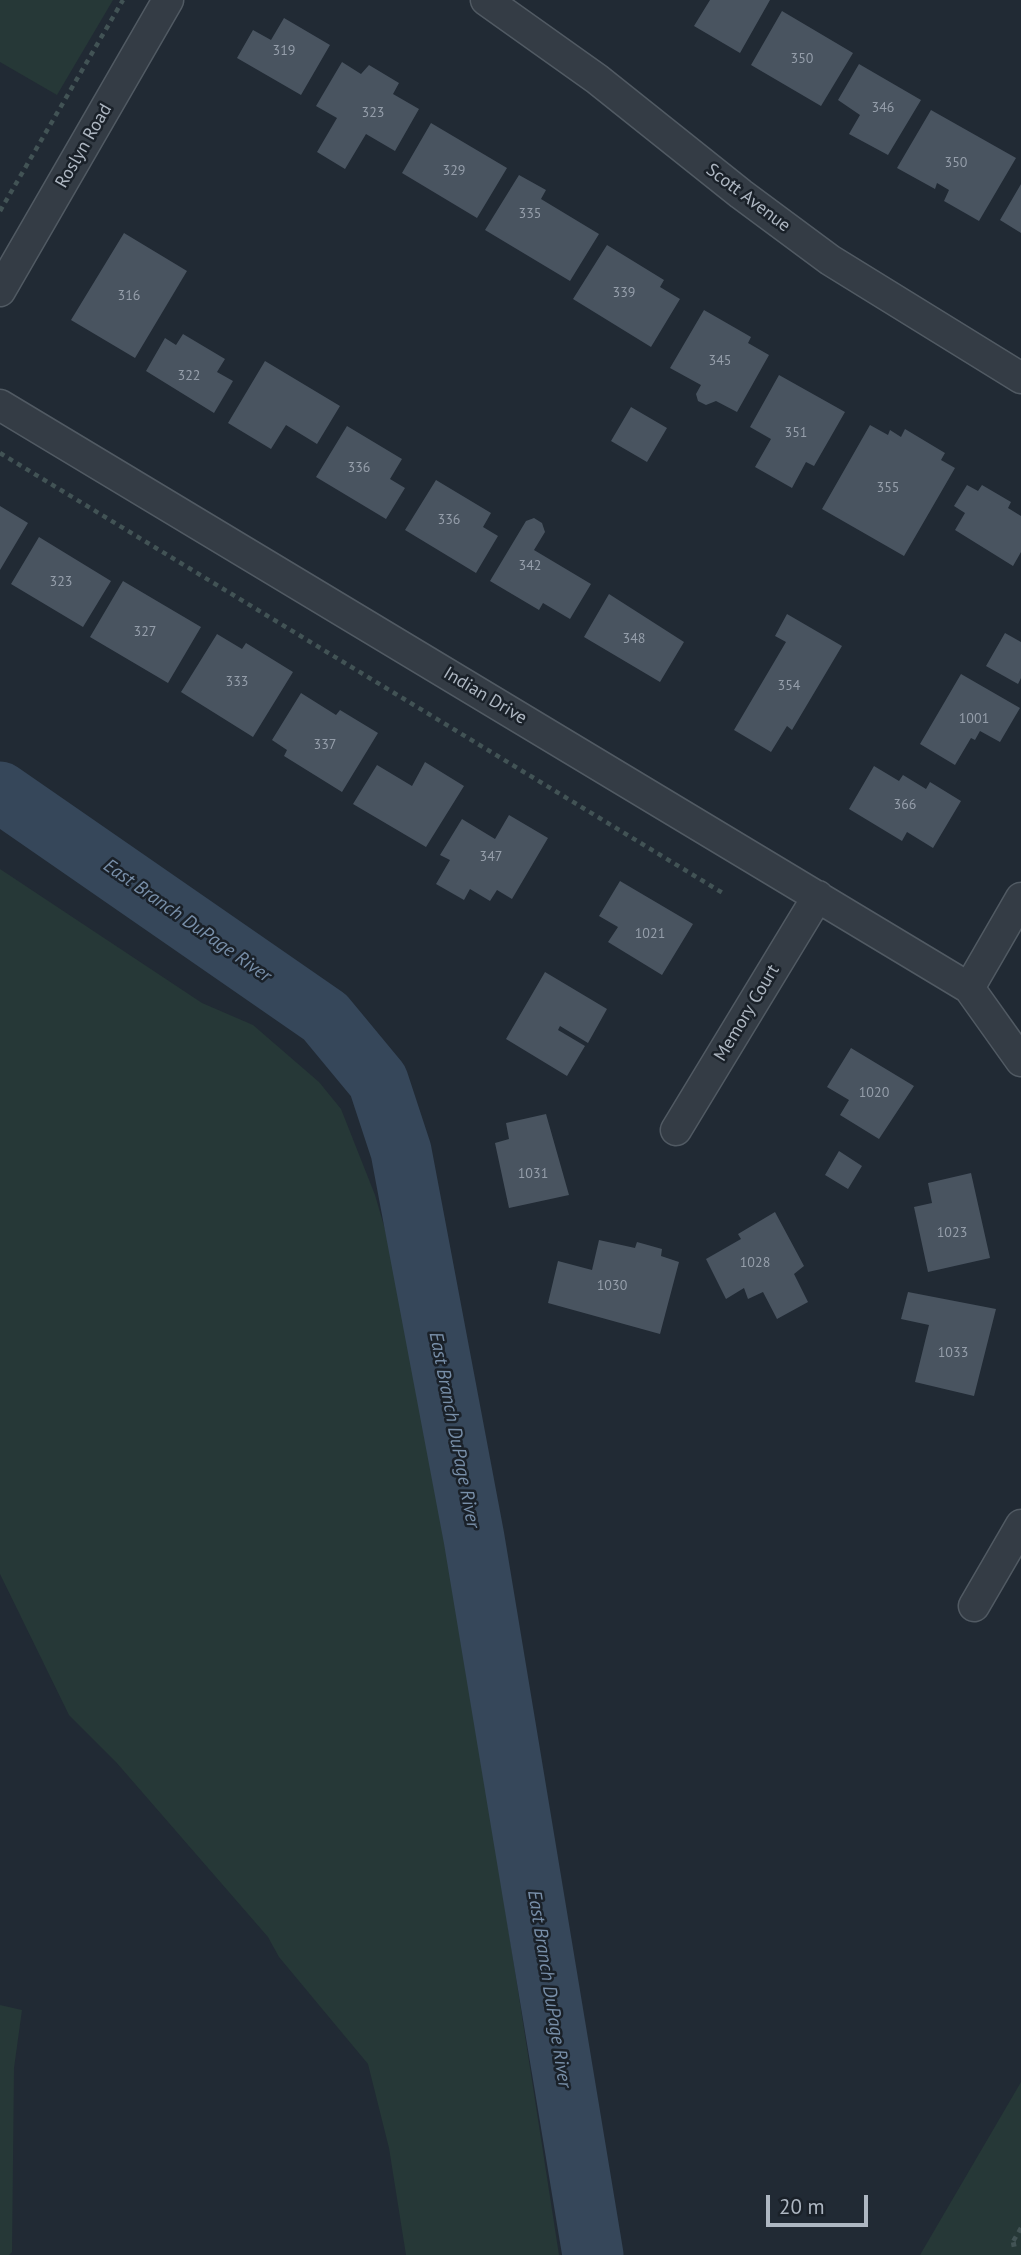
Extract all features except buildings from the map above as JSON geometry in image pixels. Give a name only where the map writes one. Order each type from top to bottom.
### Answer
[{"type":"street","name":"Roslyn Road","points":[[0,291],[168,0]]},
{"type":"street","name":"Scott Avenue","points":[[486,0],[597,79],[741,194],[830,260],[1021,378]]},
{"type":"street","name":"Indian Drive","points":[[0,405],[969,988]]},
{"type":"street","name":"Memory Court","points":[[676,1130],[818,896]]},
{"type":"street","points":[[1021,898],[969,988],[1021,1060]]},
{"type":"street","points":[[974,1606],[1021,1525]]},
{"type":"path","points":[[0,211],[123,0]]},
{"type":"path","points":[[0,453],[726,895]]},
{"type":"path","points":[[1021,2228],[1011,2245],[1021,2243]]},
{"type":"shaded area","points":[[0,0],[113,0],[57,95],[0,62]]},
{"type":"shaded area","points":[[0,869],[202,1003],[253,1025],[319,1082],[341,1109],[375,1195],[394,1260],[434,1448],[559,2255],[406,2255],[389,2148],[368,2064],[279,1957],[268,1937],[116,1762],[69,1715],[0,1574]]},
{"type":"shaded area","points":[[0,2005],[22,2010],[14,2068],[12,2252],[9,2255],[0,2255]]},
{"type":"shaded area","points":[[1021,2082],[1021,2255],[920,2255]]},
{"type":"waterway","name":"East Branch DuPage River","points":[[0,792],[325,1017],[378,1081],[401,1151],[474,1538],[593,2255]]}]
